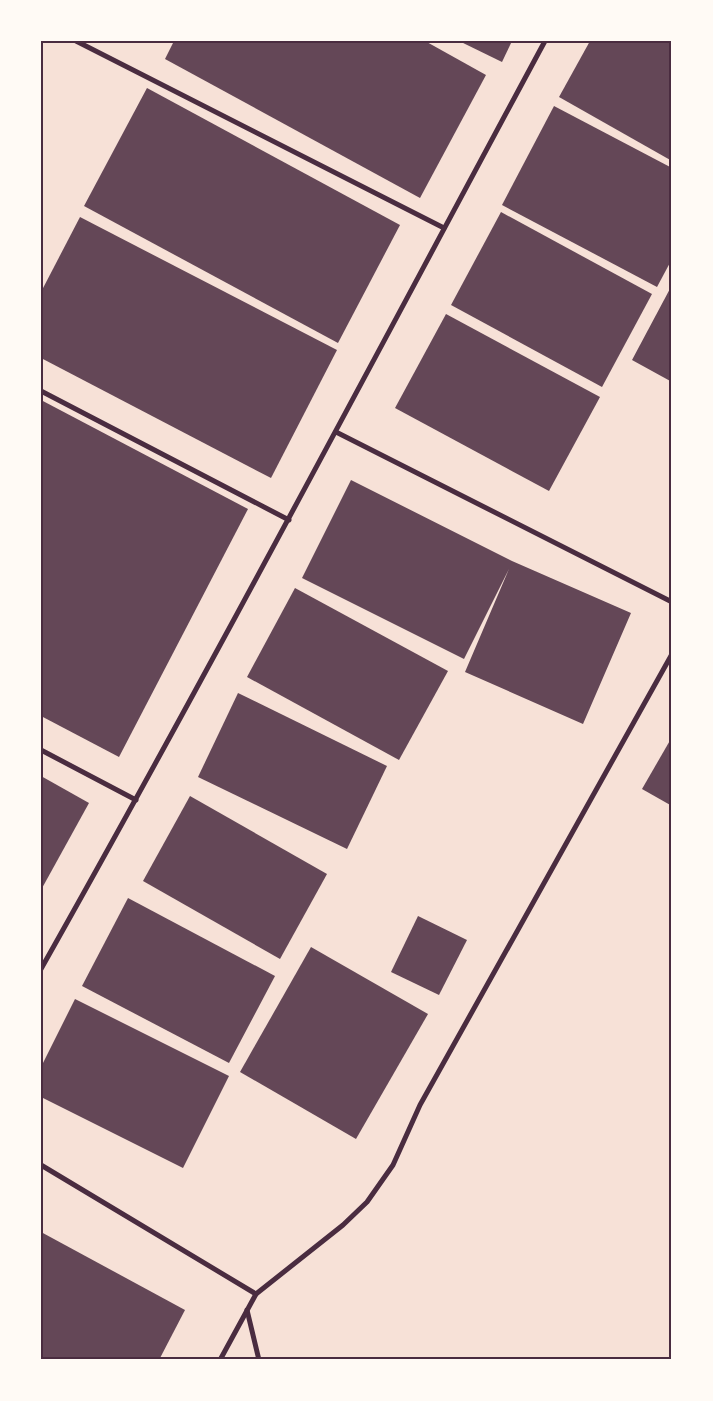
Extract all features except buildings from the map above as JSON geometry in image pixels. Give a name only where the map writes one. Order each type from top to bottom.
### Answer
[{"type":"street","points":[[76,41],[444,228]]},
{"type":"street","points":[[41,969],[289,520],[545,41]]},
{"type":"street","points":[[41,391],[289,520]]},
{"type":"street","points":[[336,432],[672,602]]},
{"type":"street","points":[[220,1360],[256,1294],[343,1225],[367,1202],[393,1165],[420,1105],[672,654]]},
{"type":"street","points":[[41,750],[136,800]]},
{"type":"street","points":[[41,1165],[256,1294]]},
{"type":"street","points":[[247,1310],[259,1360]]}]
